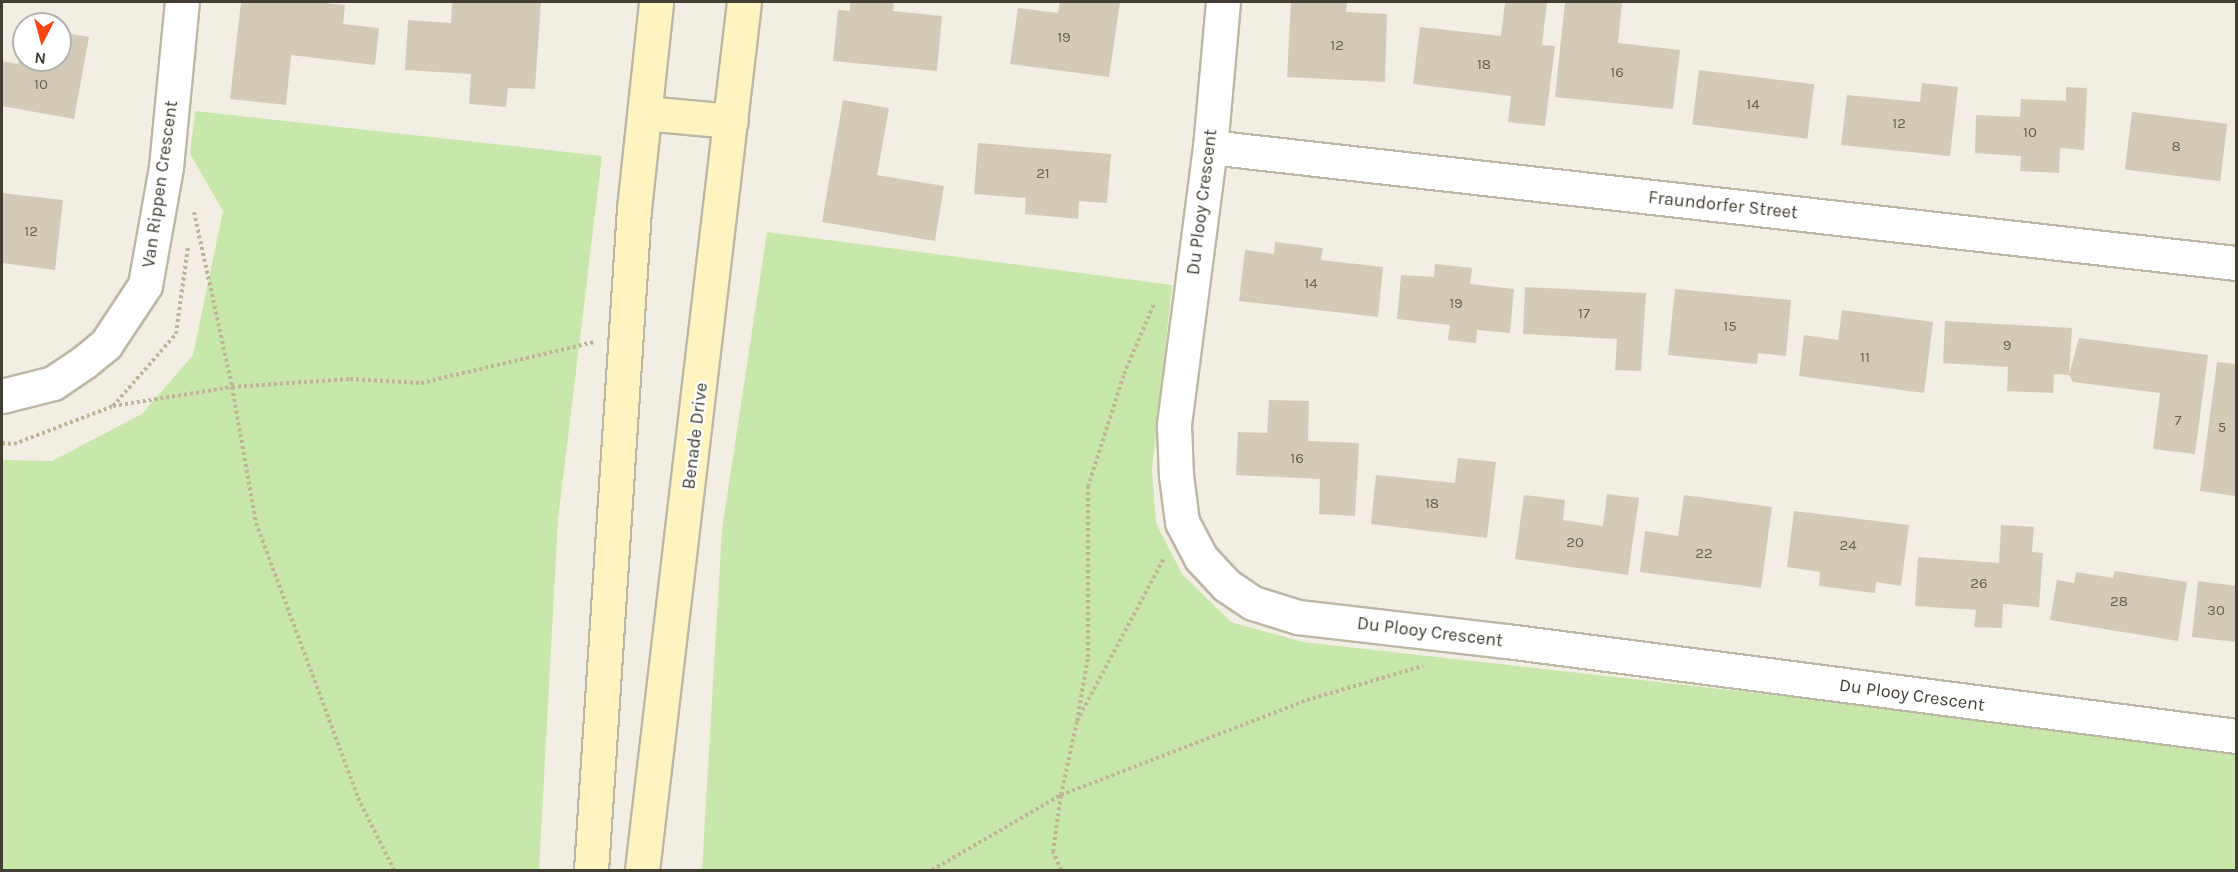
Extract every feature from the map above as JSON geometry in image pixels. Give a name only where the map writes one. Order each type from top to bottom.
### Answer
[{"type":"street","name":"Van Rippen Crescent","points":[[2,396],[53,382],[84,362],[106,344],[146,285],[166,167],[182,2]]},
{"type":"street","points":[[591,870],[634,209],[656,2]]},
{"type":"street","name":"Benade Drive","points":[[642,870],[744,2]]},
{"type":"street","name":"Du Plooy Crescent","points":[[1223,2],[1210,147],[1174,426],[1176,475],[1182,522],[1201,558],[1226,585],[1253,603],[1298,617],[1519,643],[2236,736]]},
{"type":"street","points":[[645,113],[731,121]]},
{"type":"street","name":"Fraundorfer Street","points":[[1210,147],[2236,263]]},
{"type":"path","points":[[194,211],[232,387],[256,524],[358,798],[393,870]]},
{"type":"path","points":[[1061,870],[1053,852],[1061,795],[1088,657],[1088,487],[1124,374],[1159,293],[1191,283]]},
{"type":"path","points":[[113,406],[232,387],[351,379],[421,384],[626,334]]},
{"type":"path","points":[[1077,721],[1108,667],[1182,522]]},
{"type":"path","points":[[932,870],[1061,795],[1307,700],[1429,664]]},
{"type":"green space","points":[[195,111],[602,156],[558,520],[539,870],[2,870],[2,460],[52,461],[142,414],[193,355],[223,211],[190,154]]},
{"type":"green space","points":[[767,232],[1172,285],[1152,470],[1156,523],[1182,574],[1231,622],[1303,642],[2236,747],[2236,870],[702,870],[722,530]]},
{"type":"building","points":[[241,2],[317,2],[345,5],[343,24],[379,28],[375,65],[291,55],[286,105],[230,99]]},
{"type":"building","points":[[452,2],[541,2],[535,89],[508,88],[506,107],[469,104],[471,74],[405,70],[408,20],[451,23]]},
{"type":"building","points":[[850,2],[894,2],[893,11],[942,16],[937,71],[833,61],[838,10],[850,11]]},
{"type":"building","points":[[1060,2],[1120,2],[1109,77],[1010,64],[1018,8],[1058,13]]},
{"type":"building","points":[[1291,2],[1347,2],[1346,12],[1387,14],[1385,82],[1287,77]]},
{"type":"building","points":[[1505,2],[1547,2],[1542,45],[1555,46],[1545,126],[1508,122],[1511,96],[1413,84],[1420,27],[1501,36]]},
{"type":"building","points":[[1565,2],[1622,2],[1618,43],[1680,50],[1673,109],[1555,97]]},
{"type":"building","points":[[72,34],[89,37],[74,119],[2,106],[2,61],[12,63],[12,72],[72,72]]},
{"type":"building","points":[[1699,70],[1814,84],[1807,139],[1692,125]]},
{"type":"building","points":[[1922,83],[1958,87],[1950,156],[1841,145],[1847,95],[1920,102]]},
{"type":"building","points":[[2066,87],[2087,88],[2084,150],[2060,148],[2059,173],[2020,171],[2021,156],[1975,153],[1976,115],[2020,117],[2021,99],[2066,101]]},
{"type":"building","points":[[843,100],[889,108],[877,175],[944,186],[935,241],[822,222]]},
{"type":"building","points":[[2132,112],[2227,124],[2220,181],[2125,170]]},
{"type":"building","points":[[978,143],[1111,154],[1107,203],[1079,201],[1078,219],[1025,214],[1026,198],[974,194]]},
{"type":"building","points":[[2,193],[63,200],[55,270],[2,263]]},
{"type":"building","points":[[1275,242],[1323,248],[1321,260],[1383,267],[1378,317],[1239,301],[1245,250],[1274,254]]},
{"type":"building","points":[[1435,264],[1472,268],[1470,284],[1514,289],[1510,333],[1477,330],[1476,343],[1448,340],[1450,325],[1397,319],[1401,275],[1434,277]]},
{"type":"building","points":[[1525,287],[1646,293],[1641,371],[1615,370],[1617,339],[1523,334]]},
{"type":"building","points":[[1675,289],[1791,300],[1786,356],[1758,353],[1757,364],[1668,355]]},
{"type":"building","points":[[1842,310],[1933,322],[1924,393],[1799,376],[1804,335],[1838,340]]},
{"type":"building","points":[[1945,321],[2072,328],[2069,375],[2054,374],[2053,393],[2007,391],[2008,367],[1943,363]]},
{"type":"building","points":[[2079,338],[2208,355],[2195,454],[2153,449],[2160,393],[2073,382],[2069,375]]},
{"type":"building","points":[[2217,362],[2236,364],[2236,496],[2200,491]]},
{"type":"building","points":[[1269,400],[1309,401],[1308,441],[1359,443],[1355,516],[1319,514],[1320,479],[1236,475],[1238,432],[1267,433]]},
{"type":"building","points":[[1458,458],[1496,462],[1487,538],[1371,524],[1376,475],[1455,483]]},
{"type":"building","points":[[1607,494],[1639,498],[1628,575],[1515,559],[1524,495],[1565,500],[1563,520],[1603,526]]},
{"type":"building","points":[[1684,495],[1772,507],[1761,588],[1640,572],[1645,531],[1678,536]]},
{"type":"building","points":[[1794,511],[1909,525],[1901,586],[1876,582],[1875,593],[1819,586],[1820,572],[1787,567]]},
{"type":"building","points":[[2001,525],[2034,527],[2032,552],[2043,553],[2039,607],[2003,604],[2002,628],[1974,627],[1976,610],[1915,606],[1918,557],[1999,563]]},
{"type":"building","points":[[2115,571],[2187,582],[2178,641],[2050,620],[2057,580],[2074,583],[2076,572],[2113,578]]},
{"type":"building","points":[[2198,581],[2236,586],[2236,642],[2192,637]]}]
